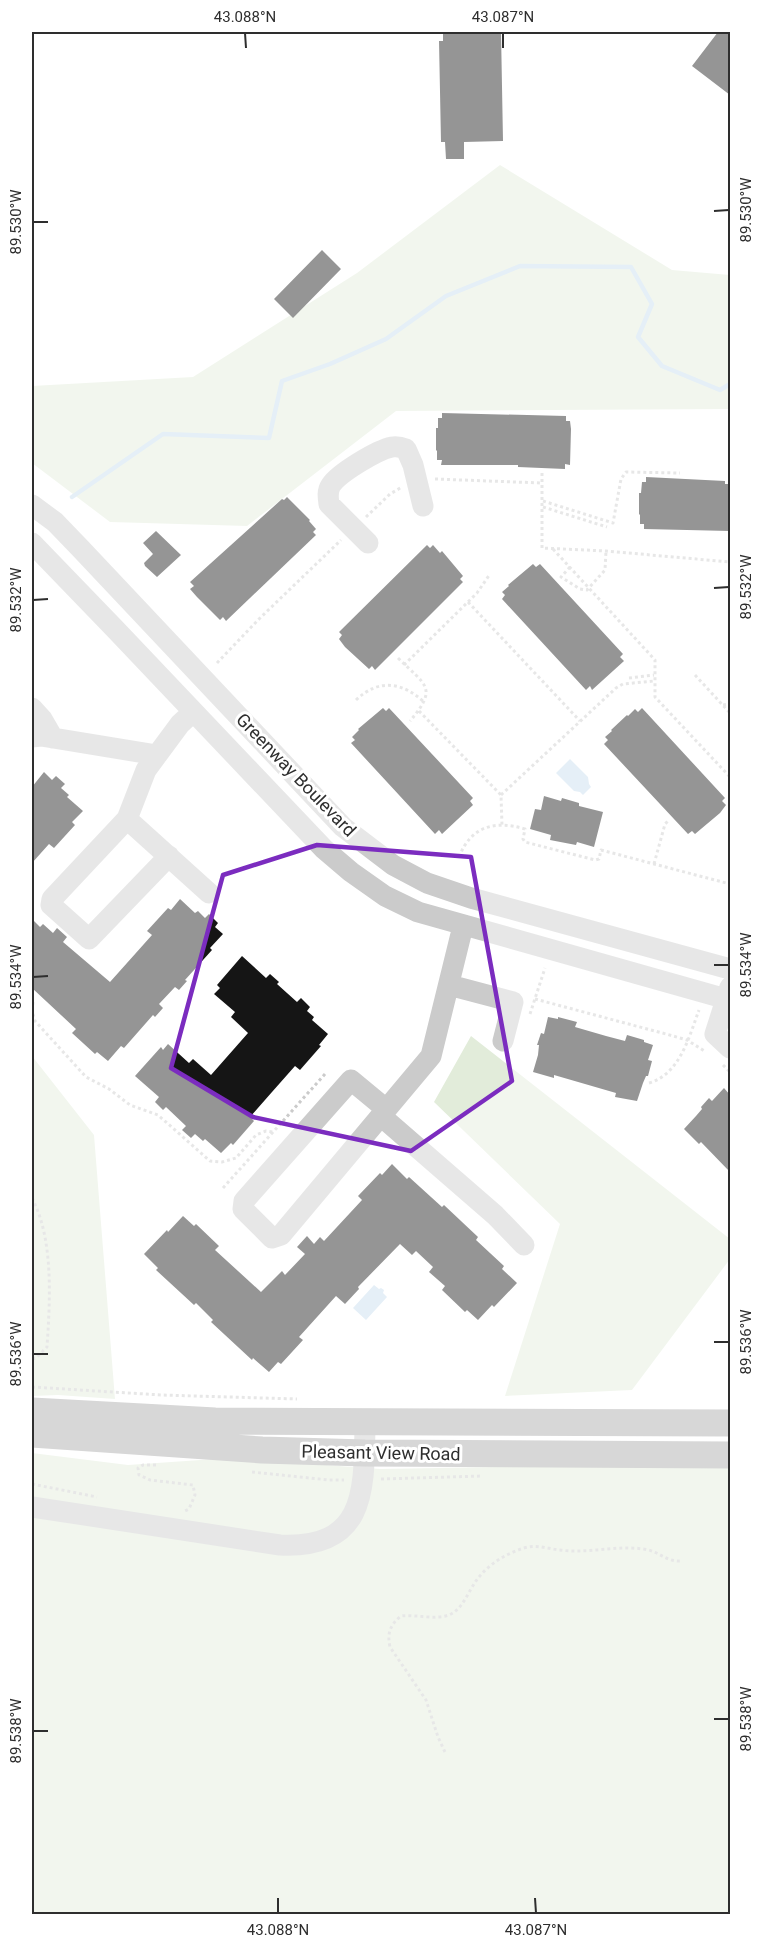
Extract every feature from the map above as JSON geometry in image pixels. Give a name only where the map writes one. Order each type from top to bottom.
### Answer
[{"type":"main road","name":"Pleasant View Road","points":[[32,1411],[215,1421],[730,1423]]},
{"type":"main road","name":"Pleasant View Road","points":[[32,1434],[262,1450],[365,1453],[730,1455]]},
{"type":"street","points":[[368,543],[329,504],[328,491],[342,475],[384,450],[399,446],[406,449],[423,506]]},
{"type":"street","name":"Greenway Boulevard","points":[[32,505],[55,522],[343,827],[393,865],[427,883],[471,898],[730,969]]},
{"type":"street","name":"Greenway Boulevard","points":[[32,543],[324,849],[385,896],[418,912],[463,926],[729,995]]},
{"type":"street","points":[[32,708],[42,719],[53,738]]},
{"type":"street","points":[[169,856],[89,939],[51,905],[52,899],[127,819],[146,770],[180,724],[193,712]]},
{"type":"street","points":[[32,737],[41,736],[157,755]]},
{"type":"street","points":[[127,819],[209,893]]},
{"type":"street","points":[[463,926],[431,1056],[383,1113],[281,1235],[272,1238],[243,1209],[244,1201],[351,1080],[383,1113],[495,1215],[524,1245]]},
{"type":"street","points":[[449,985],[513,1002],[503,1041]]},
{"type":"street","points":[[723,1056],[715,1034],[729,995]]},
{"type":"street","points":[[32,1507],[280,1545],[316,1544],[341,1529],[354,1512],[362,1492],[365,1423]]},
{"type":"path","points":[[543,501],[613,523],[621,479],[626,472],[681,473]]},
{"type":"path","points":[[542,473],[542,548],[606,550],[730,562]]},
{"type":"path","points":[[543,507],[607,527]]},
{"type":"path","points":[[553,549],[656,660],[655,697],[730,777]]},
{"type":"path","points":[[570,567],[561,577],[580,589],[589,588],[605,570],[606,550]]},
{"type":"path","points":[[404,664],[477,593],[490,574]]},
{"type":"path","points":[[468,602],[580,721]]},
{"type":"path","points":[[398,658],[424,684],[427,692],[425,703],[410,721]]},
{"type":"path","points":[[629,678],[654,675]]},
{"type":"path","points":[[695,675],[730,713]]},
{"type":"path","points":[[501,795],[620,686],[654,681]]},
{"type":"path","points":[[356,700],[366,690],[389,685],[411,691],[425,703]]},
{"type":"path","points":[[723,705],[730,704]]},
{"type":"path","points":[[419,711],[501,795],[502,825]]},
{"type":"path","points":[[654,864],[665,824],[669,820]]},
{"type":"path","points":[[459,857],[468,840],[481,830],[502,825],[525,830],[523,839],[525,842],[555,850],[595,860],[599,859],[601,850],[730,884]]},
{"type":"path","points":[[529,1019],[544,968]]},
{"type":"path","points":[[535,999],[687,1041],[723,1056],[730,1072]]},
{"type":"path","points":[[33,1002],[32,1011],[35,1021],[86,1077],[109,1089],[130,1105],[158,1115],[210,1161],[236,1158],[256,1136],[266,1131],[273,1132]]},
{"type":"path","points":[[649,1083],[665,1076],[672,1069],[687,1041],[699,1010]]},
{"type":"path","points":[[223,1188],[325,1074]]},
{"type":"path","points":[[32,1198],[46,1244],[49,1296],[47,1347],[32,1359]]},
{"type":"path","points":[[32,1387],[161,1395],[300,1399]]},
{"type":"path","points":[[445,1752],[426,1700],[390,1647],[389,1630],[401,1616],[442,1617],[452,1614],[459,1608],[485,1571],[504,1557],[527,1547],[539,1546],[575,1552],[641,1548],[654,1551],[672,1561],[681,1561]]},
{"type":"highlighted area","points":[[317,845],[471,857],[512,1081],[411,1151],[253,1117],[171,1068],[223,875]]},
{"type":"green space","points":[[500,165],[672,270],[730,275],[730,409],[396,411],[247,526],[110,522],[32,463],[32,386],[193,377],[357,273]]},
{"type":"green space","points":[[471,1036],[730,1239],[730,1259],[632,1390],[505,1396],[560,1224],[434,1102]]},
{"type":"green space","points":[[32,1056],[94,1135],[115,1399],[58,1395],[32,1396]]},
{"type":"green space","points":[[32,1453],[128,1465],[229,1458],[380,1469],[730,1463],[730,1914],[32,1914]]},
{"type":"water","points":[[570,759],[588,777],[591,787],[583,795],[574,791],[556,773]]},
{"type":"water","points":[[374,1285],[384,1290],[383,1293],[387,1297],[366,1320],[353,1308]]},
{"type":"building","points":[[443,32],[501,32],[503,141],[464,142],[464,159],[446,159],[445,142],[441,142],[439,41],[443,41]]},
{"type":"building","points":[[718,32],[730,32],[730,95],[692,66]]},
{"type":"building","points":[[322,250],[341,269],[293,318],[274,299]]},
{"type":"building","points":[[442,413],[566,416],[566,421],[570,421],[571,429],[570,465],[565,464],[565,469],[518,467],[518,465],[441,465],[442,460],[437,460],[436,428],[438,428],[438,418],[442,418]]},
{"type":"building","points":[[646,477],[725,481],[725,484],[730,484],[730,531],[644,529],[644,524],[640,524],[639,493],[641,493],[642,482],[646,482]]},
{"type":"building","points":[[287,497],[310,520],[316,529],[313,532],[316,535],[226,621],[223,617],[220,620],[190,589],[194,586],[190,582]]},
{"type":"building","points":[[156,531],[181,555],[157,577],[145,566],[144,563],[153,554],[143,543]]},
{"type":"building","points":[[427,545],[430,548],[433,545],[440,553],[442,551],[463,576],[460,579],[463,582],[375,670],[372,666],[369,669],[345,647],[339,639],[342,635],[339,632]]},
{"type":"building","points":[[533,564],[536,567],[540,564],[623,654],[620,657],[624,661],[592,690],[590,686],[586,690],[502,599],[505,595],[502,592],[508,585]]},
{"type":"building","points":[[383,708],[386,711],[389,708],[473,798],[470,801],[473,805],[442,834],[439,830],[435,834],[351,743],[355,740],[352,737],[358,729]]},
{"type":"building","points":[[642,708],[725,798],[722,801],[726,805],[720,813],[695,834],[692,831],[688,834],[604,744],[608,740],[605,737],[611,730],[635,709],[638,712]]},
{"type":"building","points":[[44,772],[52,780],[56,776],[65,784],[61,788],[69,795],[67,797],[83,811],[72,822],[75,825],[54,848],[49,844],[32,863],[32,787]]},
{"type":"building","points":[[544,796],[561,801],[562,798],[579,803],[579,806],[603,812],[594,847],[577,842],[576,845],[550,840],[551,835],[530,829],[535,809],[541,810]]},
{"type":"building","points":[[180,899],[195,913],[198,911],[205,918],[209,914],[218,923],[215,927],[223,934],[179,990],[175,987],[159,1004],[163,1008],[155,1017],[153,1015],[124,1048],[121,1046],[108,1061],[97,1052],[95,1054],[72,1033],[76,1029],[32,988],[32,919],[40,927],[43,924],[53,933],[57,928],[67,937],[63,942],[110,982],[152,935],[147,931],[168,908],[171,910]]},
{"type":"building","points":[[242,956],[266,978],[270,974],[279,982],[277,984],[297,1002],[301,998],[310,1007],[307,1011],[314,1017],[312,1020],[328,1034],[319,1045],[321,1046],[300,1070],[295,1066],[250,1117],[254,1121],[233,1145],[231,1143],[221,1153],[205,1139],[203,1141],[195,1134],[191,1138],[182,1130],[186,1126],[166,1107],[163,1110],[155,1102],[159,1097],[135,1076],[161,1047],[163,1050],[168,1044],[189,1063],[193,1059],[211,1075],[248,1033],[231,1017],[235,1012],[214,994],[220,988],[217,985]]},
{"type":"building","points":[[548,1017],[577,1022],[575,1027],[606,1036],[625,1041],[627,1035],[653,1045],[648,1060],[652,1061],[648,1076],[646,1076],[637,1101],[615,1097],[616,1093],[554,1075],[554,1078],[533,1072],[538,1055],[539,1045],[537,1045],[541,1033],[544,1034]]},
{"type":"building","points":[[724,1088],[730,1095],[730,1172],[701,1142],[699,1144],[684,1129],[709,1098],[712,1101]]},
{"type":"building","points":[[392,1164],[442,1207],[444,1205],[478,1237],[476,1240],[504,1266],[502,1269],[517,1283],[478,1320],[467,1310],[465,1312],[442,1290],[445,1286],[429,1272],[433,1267],[416,1251],[412,1255],[400,1244],[358,1287],[359,1289],[345,1304],[336,1296],[299,1337],[303,1340],[281,1364],[278,1362],[269,1372],[253,1358],[252,1360],[211,1322],[213,1320],[156,1270],[158,1268],[144,1254],[183,1216],[194,1226],[196,1224],[219,1246],[215,1250],[261,1292],[282,1271],[285,1275],[305,1254],[297,1247],[307,1236],[314,1244],[320,1237],[324,1241],[362,1200],[358,1196]]},
{"type":"waterway","points":[[72,497],[163,434],[269,438],[282,381],[330,364],[386,339],[446,296],[520,266],[631,267],[652,304],[638,337],[662,366],[720,390],[730,384]]}]
